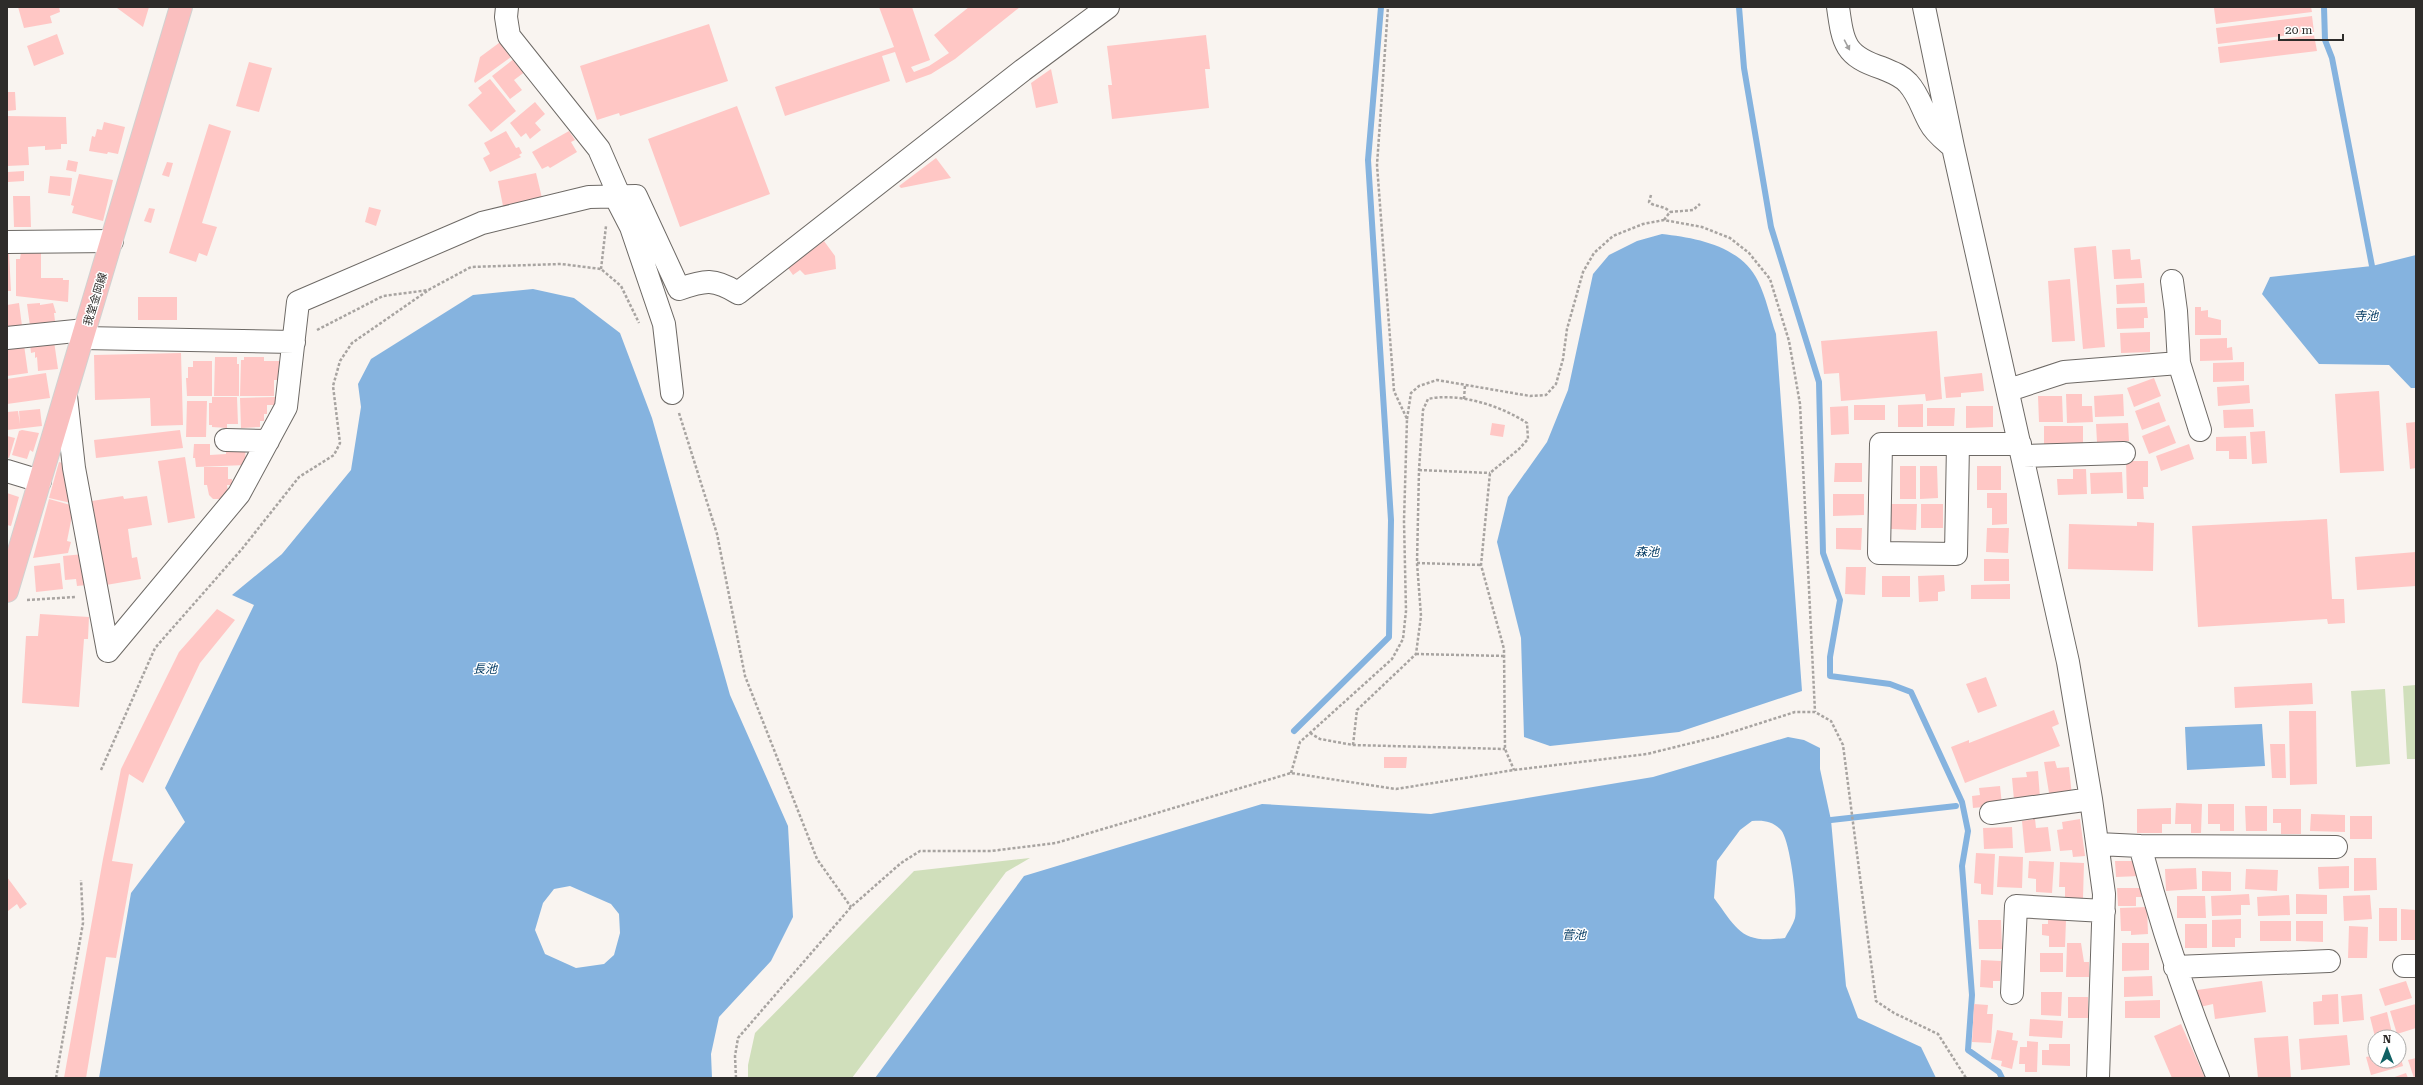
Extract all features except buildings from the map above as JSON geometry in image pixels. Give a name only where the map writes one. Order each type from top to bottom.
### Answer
[{"type":"main road","name":"我堂金岡線","points":[[7,591],[181,7]]},
{"type":"street","points":[[507,7],[506,17],[509,36],[599,149],[614,196],[631,227],[664,324],[672,393]]},
{"type":"street","points":[[66,396],[74,468],[108,650],[239,494],[268,441],[286,407],[298,302],[482,223],[589,197],[614,196],[636,196],[679,289],[702,281],[721,283],[738,293],[1023,70],[1108,7]]},
{"type":"street","points":[[1838,7],[1845,43],[1853,56],[1895,73],[1907,82],[1919,97],[1930,124],[1938,135],[1953,147]]},
{"type":"street","points":[[1924,7],[1953,147],[2009,390],[2068,662],[2091,799],[2104,894],[2098,1078]]},
{"type":"street","points":[[7,242],[112,241]]},
{"type":"street","points":[[2172,280],[2176,311],[2179,363],[2200,430]]},
{"type":"street","points":[[7,338],[84,334],[294,342]]},
{"type":"street","points":[[2009,390],[2064,372],[2179,363]]},
{"type":"street","points":[[226,440],[268,441]]},
{"type":"street","points":[[1958,444],[1956,554],[1879,553],[1881,444],[1958,444],[2021,450],[2124,453]]},
{"type":"street","points":[[7,471],[40,481]]},
{"type":"street","points":[[1991,813],[2091,799]]},
{"type":"street","points":[[2098,844],[2140,846],[2336,847]]},
{"type":"street","points":[[2140,846],[2159,920],[2175,967],[2218,1078]]},
{"type":"street","points":[[2012,993],[2016,906],[2104,911]]},
{"type":"street","points":[[2175,967],[2329,961]]},
{"type":"path","points":[[1388,7],[1377,165],[1394,391],[1407,420]]},
{"type":"path","points":[[1651,195],[1650,203],[1666,207],[1670,212]]},
{"type":"path","points":[[601,269],[614,196]]},
{"type":"path","points":[[1664,220],[1670,212],[1693,210],[1700,204]]},
{"type":"path","points":[[1291,773],[1300,742],[1392,659],[1403,639],[1406,611],[1404,521],[1407,420],[1411,393],[1419,386],[1438,380],[1530,396],[1546,395],[1556,384],[1563,359],[1576,293],[1583,272],[1594,253],[1613,236],[1643,224],[1664,220],[1702,227],[1730,238],[1749,253],[1770,280],[1789,341],[1800,404],[1814,712]]},
{"type":"path","points":[[101,770],[155,648],[242,549],[299,477],[334,455],[340,443],[333,386],[340,361],[352,343],[430,290],[471,267],[560,264],[601,269],[621,286],[642,328]]},
{"type":"path","points":[[294,342],[383,296],[430,290]]},
{"type":"path","points":[[1464,400],[1465,385]]},
{"type":"path","points":[[672,393],[717,534],[745,676],[817,859],[851,907]]},
{"type":"path","points":[[1353,745],[1357,710],[1416,654],[1421,616],[1417,563],[1419,470],[1423,410],[1428,400],[1440,396],[1464,400],[1515,415],[1527,423],[1528,439],[1519,450],[1490,473],[1419,470]]},
{"type":"path","points":[[1490,473],[1481,565],[1505,656],[1506,749],[1514,770]]},
{"type":"path","points":[[1417,563],[1481,565]]},
{"type":"path","points":[[26,600],[98,595]]},
{"type":"path","points":[[1416,654],[1505,656]]},
{"type":"path","points":[[736,1078],[734,1056],[738,1038],[851,907],[902,863],[920,851],[991,851],[1056,843],[1291,773],[1396,789],[1514,770],[1647,754],[1720,736],[1795,712],[1814,712],[1831,721],[1843,745],[1876,1000],[1894,1013],[1938,1034],[1966,1078]]},
{"type":"path","points":[[1310,733],[1320,739],[1353,745],[1506,749]]},
{"type":"path","points":[[56,1078],[83,923],[81,880]]},
{"type":"green space","points":[[2416,685],[2416,759],[2407,759],[2403,686]]},
{"type":"green space","points":[[2385,689],[2390,764],[2356,767],[2351,691]]},
{"type":"green space","points":[[1030,858],[1006,872],[852,1078],[748,1078],[748,1065],[755,1033],[914,871]]},
{"type":"water","name":"森池","points":[[1662,234],[1703,241],[1717,246],[1741,259],[1758,281],[1766,300],[1776,334],[1802,691],[1679,732],[1550,746],[1524,737],[1521,638],[1497,542],[1508,497],[1547,442],[1568,390],[1593,274],[1609,255],[1637,241]]},
{"type":"water","name":"寺池","points":[[2416,255],[2416,388],[2411,388],[2389,365],[2319,364],[2262,294],[2270,277],[2372,266]]},
{"type":"water","name":"長池","points":[[533,289],[574,298],[620,333],[652,418],[730,695],[788,826],[793,917],[771,961],[719,1017],[711,1054],[712,1078],[99,1078],[131,893],[185,822],[165,788],[254,605],[232,595],[282,554],[351,470],[361,407],[358,384],[371,359],[473,295]],"holes":[[[570,886],[611,904],[619,914],[620,933],[614,955],[604,964],[576,968],[545,954],[535,930],[543,903],[554,889]]]},
{"type":"water","points":[[2262,724],[2265,766],[2187,770],[2185,727]]},
{"type":"water","name":"菅池","points":[[1788,737],[1804,740],[1820,748],[1820,769],[1831,820],[1846,986],[1858,1018],[1921,1047],[1936,1078],[875,1078],[1024,876],[1262,804],[1431,814],[1653,777]],"holes":[[[1752,821],[1764,821],[1778,827],[1784,836],[1787,846],[1792,872],[1796,911],[1792,926],[1785,938],[1759,939],[1742,932],[1729,919],[1714,898],[1717,861],[1740,830]]]},
{"type":"waterway","points":[[1294,731],[1389,637],[1391,520],[1368,160],[1381,7]]},
{"type":"waterway","points":[[1739,7],[1744,68],[1771,227],[1819,382],[1823,553],[1840,600],[1830,657],[1830,676],[1890,684],[1911,692],[1962,802],[1968,831],[1962,866],[1972,995],[1968,1050],[1999,1072],[2002,1078]]},
{"type":"waterway","points":[[2324,7],[2325,40],[2332,58],[2372,266]]},
{"type":"waterway","points":[[1831,820],[1956,806]]}]
